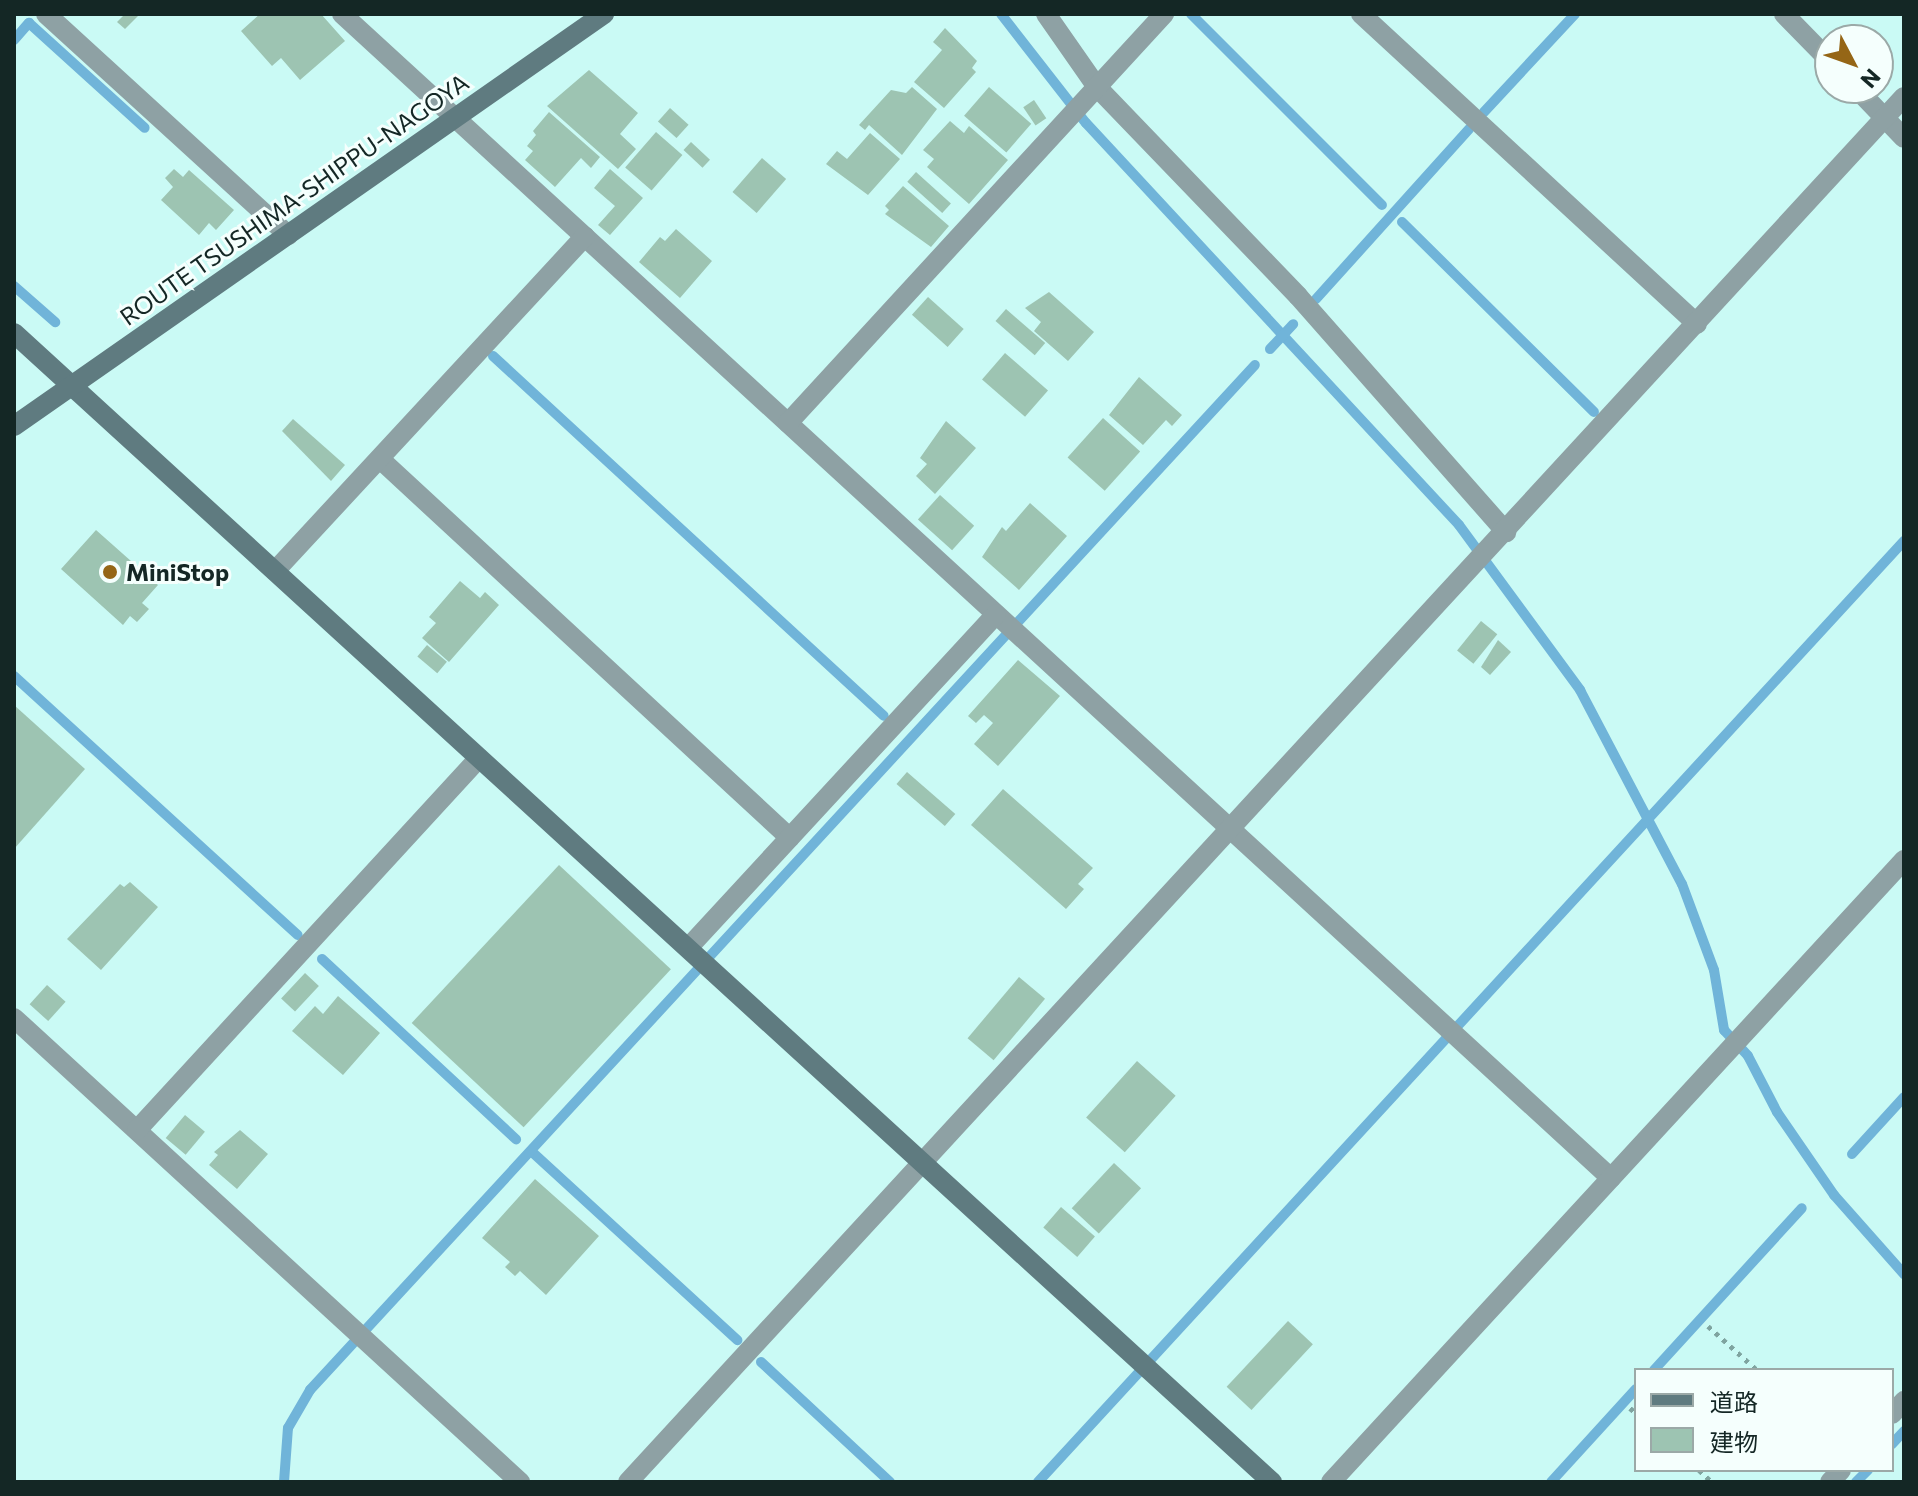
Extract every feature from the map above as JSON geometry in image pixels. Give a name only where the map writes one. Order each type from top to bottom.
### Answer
[{"type":"street","points":[[46,14],[288,235]]},
{"type":"street","points":[[342,14],[1611,1178]]},
{"type":"street","name":"ROUTE TSUSHIMA-SHIPPU-NAGOYA","points":[[14,426],[604,14]]},
{"type":"street","points":[[1046,14],[1092,92],[1298,296],[1500,539]]},
{"type":"street","points":[[788,423],[1164,14]]},
{"type":"street","points":[[1361,14],[1697,324]]},
{"type":"street","points":[[1784,14],[1814,45]]},
{"type":"street","points":[[628,1482],[1476,566],[1904,97]]},
{"type":"street","points":[[1871,104],[1904,138]]},
{"type":"street","points":[[275,571],[585,236]]},
{"type":"street","points":[[14,333],[1272,1482]]},
{"type":"street","points":[[380,459],[790,838]]},
{"type":"street","points":[[691,951],[790,838],[1007,624]]},
{"type":"street","points":[[137,1130],[479,758]]},
{"type":"street","points":[[1331,1482],[1904,860]]},
{"type":"street","points":[[14,1018],[520,1482]]},
{"type":"path","points":[[1708,1326],[1755,1368]]},
{"type":"path","points":[[1630,1408],[1634,1411]]},
{"type":"building","points":[[125,14],[140,14],[125,29],[117,22]]},
{"type":"building","points":[[260,14],[321,14],[345,41],[300,80],[281,58],[272,66],[241,31]]},
{"type":"building","points":[[945,28],[977,61],[972,68],[976,72],[944,108],[914,82],[942,50],[933,42]]},
{"type":"building","points":[[589,70],[638,113],[620,134],[636,149],[618,169],[547,106]]},
{"type":"building","points":[[912,87],[937,109],[902,155],[869,125],[865,130],[859,125],[891,90],[906,93]]},
{"type":"building","points":[[989,87],[1031,124],[1006,152],[964,116]]},
{"type":"building","points":[[1034,100],[1046,118],[1036,126],[1023,107]]},
{"type":"building","points":[[670,108],[689,125],[677,138],[658,121]]},
{"type":"building","points":[[549,112],[600,157],[591,168],[581,158],[555,187],[525,160],[533,151],[527,146],[536,135],[533,131]]},
{"type":"building","points":[[950,121],[964,133],[969,126],[1008,160],[969,204],[927,167],[934,159],[923,150]]},
{"type":"building","points":[[656,132],[682,155],[652,190],[625,167]]},
{"type":"building","points":[[870,133],[900,159],[868,195],[826,164],[837,151],[847,159]]},
{"type":"building","points":[[691,142],[710,160],[703,168],[683,150]]},
{"type":"building","points":[[762,158],[786,179],[757,213],[732,192]]},
{"type":"building","points":[[174,169],[183,177],[189,170],[234,210],[216,230],[209,223],[199,235],[161,200],[173,187],[165,178]]},
{"type":"building","points":[[610,169],[643,198],[610,235],[598,225],[615,206],[594,188]]},
{"type":"building","points":[[916,172],[951,203],[942,213],[907,182]]},
{"type":"building","points":[[903,186],[949,226],[931,247],[885,214],[889,210],[885,206]]},
{"type":"building","points":[[676,229],[712,261],[680,298],[639,262],[660,237],[665,241]]},
{"type":"building","points":[[1049,292],[1094,332],[1068,361],[1034,331],[1041,322],[1025,308]]},
{"type":"building","points":[[928,297],[964,329],[948,347],[912,315]]},
{"type":"building","points":[[1006,309],[1045,343],[1035,355],[996,321]]},
{"type":"building","points":[[1005,353],[1048,390],[1025,417],[982,379]]},
{"type":"building","points":[[1139,377],[1182,415],[1172,426],[1166,420],[1143,445],[1109,415]]},
{"type":"building","points":[[1103,418],[1140,451],[1105,491],[1068,457]]},
{"type":"building","points":[[293,419],[345,465],[331,481],[282,431]]},
{"type":"building","points":[[946,421],[976,448],[935,494],[916,476],[927,464],[920,458]]},
{"type":"building","points":[[940,495],[974,526],[952,550],[918,520]]},
{"type":"building","points":[[1030,503],[1067,536],[1019,590],[982,557],[1002,527],[1006,531]]},
{"type":"building","points":[[96,530],[158,585],[142,603],[149,609],[137,622],[130,616],[123,625],[61,569]]},
{"type":"building","points":[[460,581],[480,598],[485,592],[499,605],[449,662],[422,638],[436,623],[429,617]]},
{"type":"building","points":[[1481,621],[1497,634],[1473,664],[1457,651]]},
{"type":"building","points":[[1498,640],[1511,652],[1490,675],[1481,667]]},
{"type":"building","points":[[427,645],[447,662],[437,673],[417,656]]},
{"type":"building","points":[[1018,660],[1060,696],[998,766],[974,744],[993,723],[984,715],[976,723],[968,716]]},
{"type":"building","points":[[14,705],[85,769],[14,849]]},
{"type":"building","points":[[907,772],[955,814],[945,826],[897,784]]},
{"type":"building","points":[[1003,789],[1093,868],[1078,884],[1084,889],[1066,909],[971,825]]},
{"type":"building","points":[[559,865],[671,969],[524,1127],[412,1023]]},
{"type":"building","points":[[130,882],[158,907],[101,970],[67,939],[120,884],[124,887]]},
{"type":"building","points":[[305,973],[319,986],[295,1012],[281,999]]},
{"type":"building","points":[[1019,977],[1045,999],[994,1060],[968,1038]]},
{"type":"building","points":[[47,985],[66,1002],[48,1021],[30,1004]]},
{"type":"building","points":[[338,996],[380,1033],[343,1075],[292,1031],[315,1006],[323,1014]]},
{"type":"building","points":[[1137,1061],[1176,1096],[1125,1152],[1086,1117]]},
{"type":"building","points":[[185,1115],[205,1132],[186,1155],[166,1138]]},
{"type":"building","points":[[240,1130],[268,1154],[237,1189],[209,1165],[218,1155],[214,1152]]},
{"type":"building","points":[[1114,1163],[1141,1188],[1099,1234],[1072,1208]]},
{"type":"building","points":[[535,1179],[599,1236],[546,1295],[520,1271],[515,1276],[505,1267],[510,1262],[482,1238]]},
{"type":"building","points":[[1061,1207],[1095,1237],[1077,1257],[1043,1227]]},
{"type":"building","points":[[1288,1321],[1313,1344],[1251,1410],[1227,1387]]},
{"type":"waterway","points":[[1001,14],[1086,123],[1459,525],[1580,690],[1682,884],[1714,970],[1724,1030],[1748,1056],[1777,1112],[1834,1195],[1904,1274]]},
{"type":"waterway","points":[[1191,14],[1382,205]]},
{"type":"waterway","points":[[1484,112],[1575,14]]},
{"type":"waterway","points":[[14,40],[29,23],[145,128]]},
{"type":"waterway","points":[[1316,299],[1469,129]]},
{"type":"waterway","points":[[1402,222],[1594,412]]},
{"type":"waterway","points":[[14,286],[55,322]]},
{"type":"waterway","points":[[1270,349],[1293,324]]},
{"type":"waterway","points":[[493,356],[884,716]]},
{"type":"waterway","points":[[284,1482],[288,1428],[310,1390],[1255,365]]},
{"type":"waterway","points":[[1038,1482],[1904,541]]},
{"type":"waterway","points":[[14,676],[298,935]]},
{"type":"waterway","points":[[322,959],[516,1139]]},
{"type":"waterway","points":[[1852,1154],[1904,1097]]},
{"type":"waterway","points":[[531,1151],[737,1340]]},
{"type":"waterway","points":[[1656,1368],[1802,1208]]},
{"type":"waterway","points":[[761,1362],[890,1482]]},
{"type":"waterway","points":[[1551,1482],[1634,1391]]},
{"type":"waterway","points":[[1894,1442],[1904,1431]]},
{"type":"waterway","points":[[1856,1482],[1866,1472]]},
{"type":"place","name":"MiniStop","points":[[110,572]]}]
